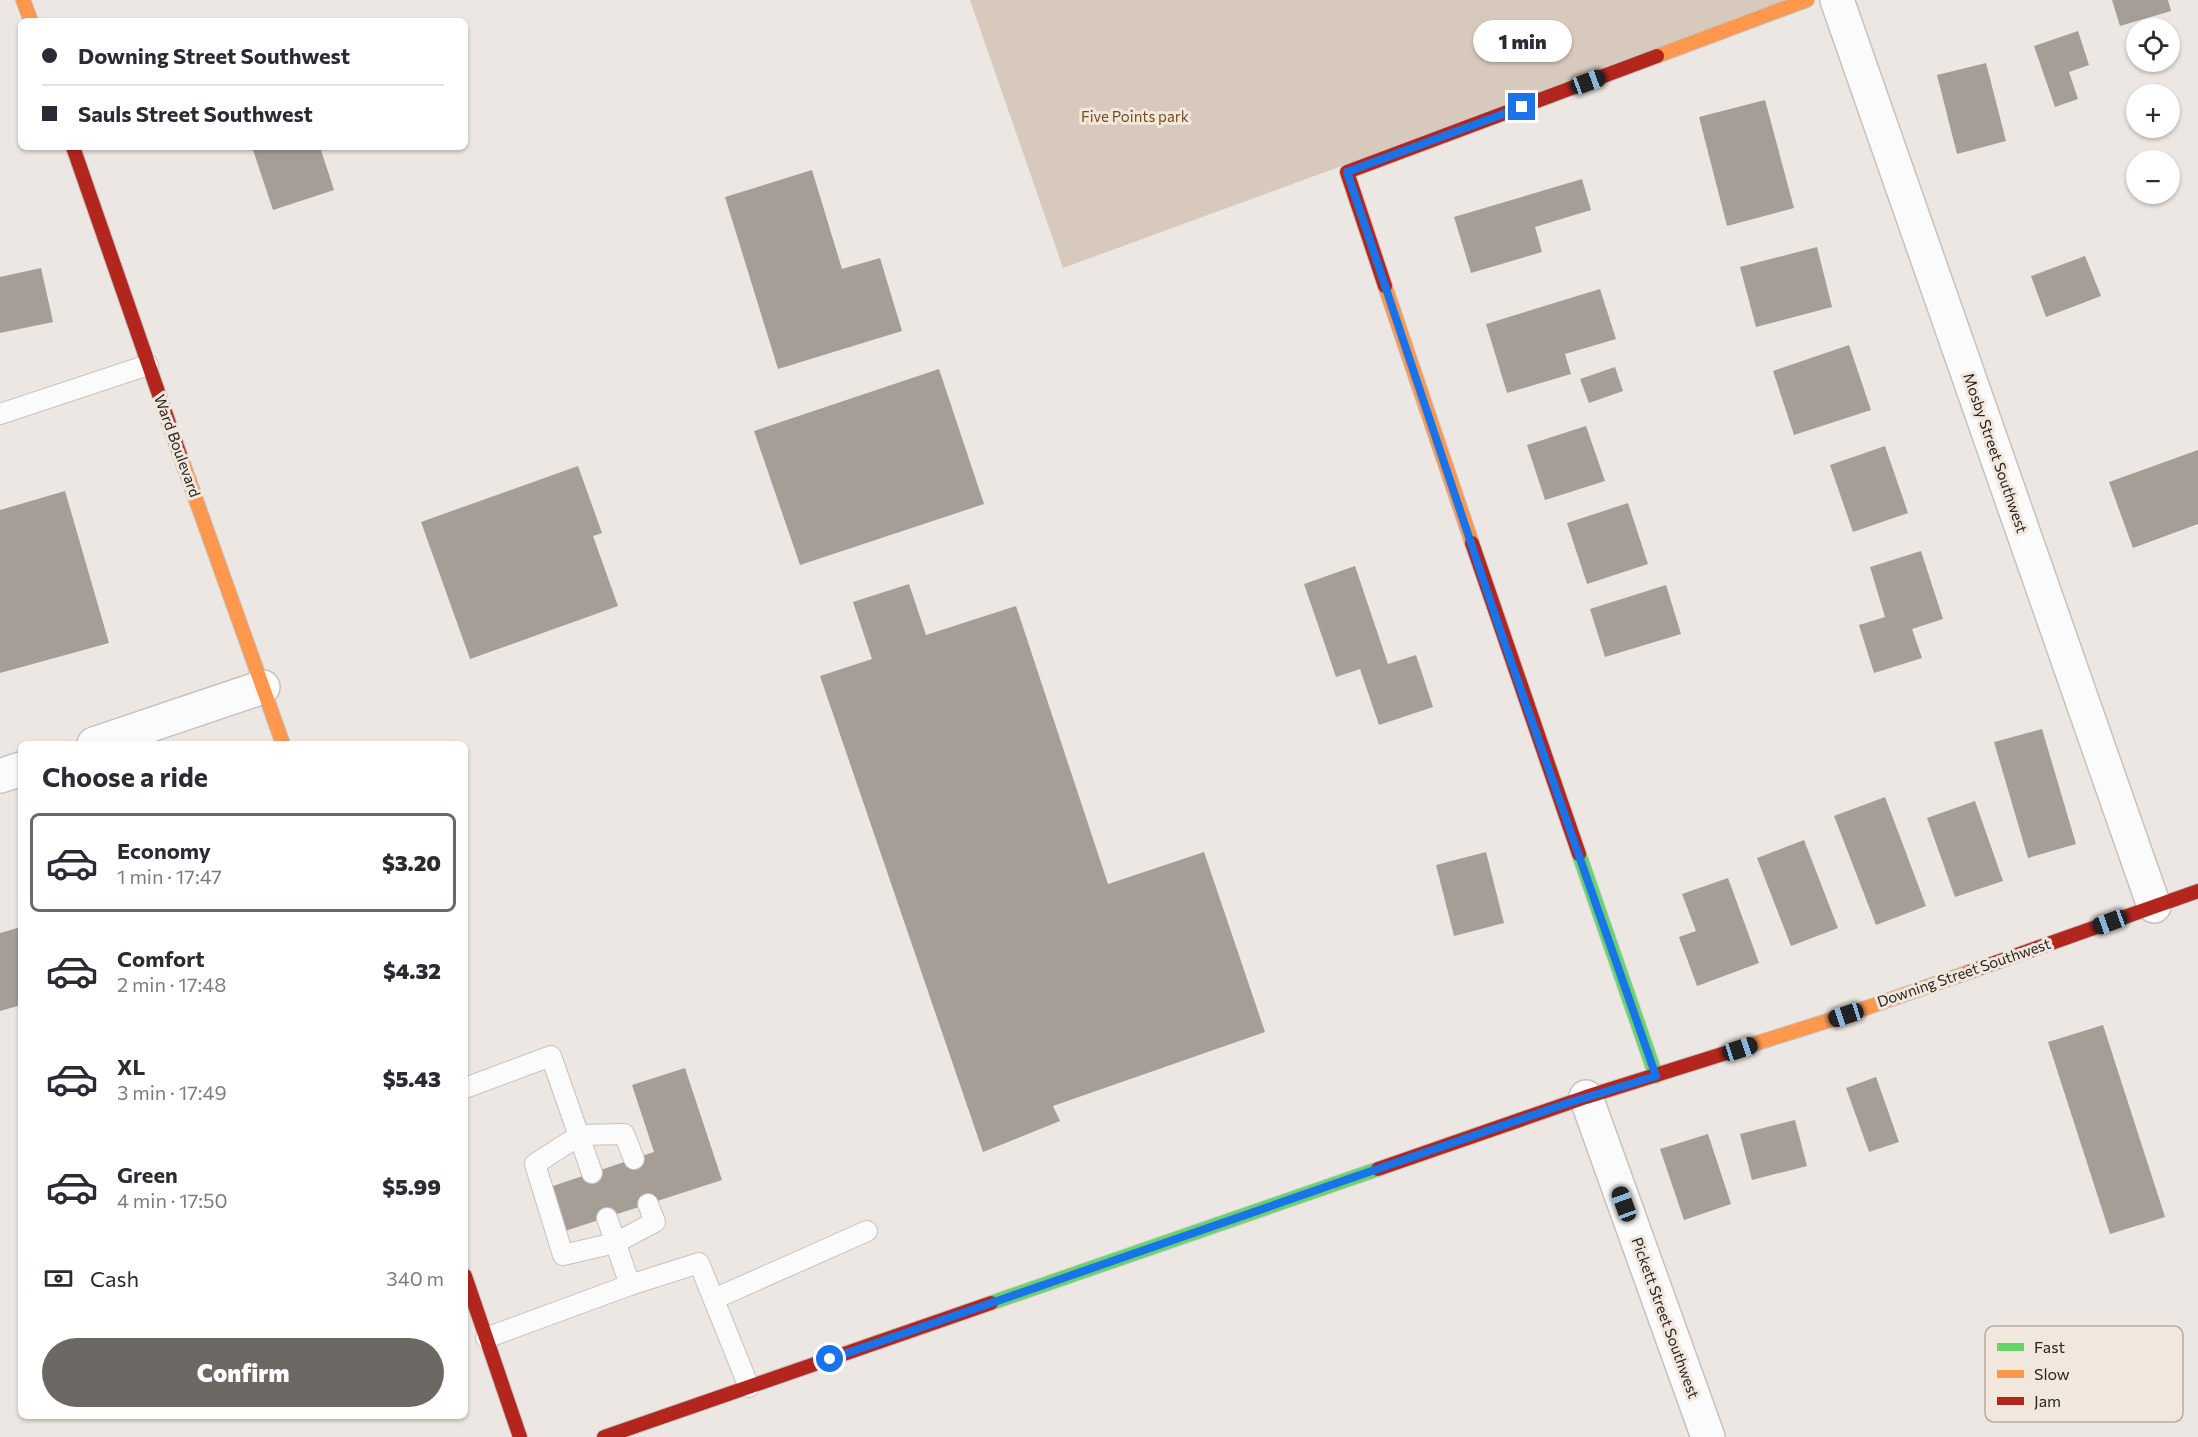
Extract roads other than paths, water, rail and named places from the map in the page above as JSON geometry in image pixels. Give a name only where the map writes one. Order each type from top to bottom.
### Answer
[{"type":"street","points":[[23,0],[30,18]]},
{"type":"street","points":[[1656,1076],[1498,624],[1347,172],[1807,0]]},
{"type":"street","name":"Mosby Street Southwest","points":[[1837,0],[2154,906]]},
{"type":"street","name":"Ward Boulevard","points":[[74,150],[282,741]]},
{"type":"street","points":[[103,741],[263,687]]},
{"type":"street","points":[[0,776],[18,770]]},
{"type":"street","name":"Downing Street Southwest","points":[[604,1437],[1586,1097],[1846,1015],[2198,891]]},
{"type":"street","name":"Pickett Street Southwest","points":[[1586,1097],[1708,1437]]},
{"type":"street","points":[[468,1285],[520,1437]]},
{"type":"lane","points":[[0,414],[148,365]]},
{"type":"lane","points":[[468,1087],[551,1056],[592,1173]]},
{"type":"lane","points":[[634,1159],[624,1134],[580,1135],[534,1164],[563,1255],[615,1243],[655,1222],[648,1204]]},
{"type":"lane","points":[[607,1218],[630,1285]]},
{"type":"lane","points":[[714,1299],[867,1231]]},
{"type":"lane","points":[[486,1338],[630,1285],[699,1263],[749,1387]]},
{"type":"park label","name":"Five Points park","points":[[1135,117]]}]
